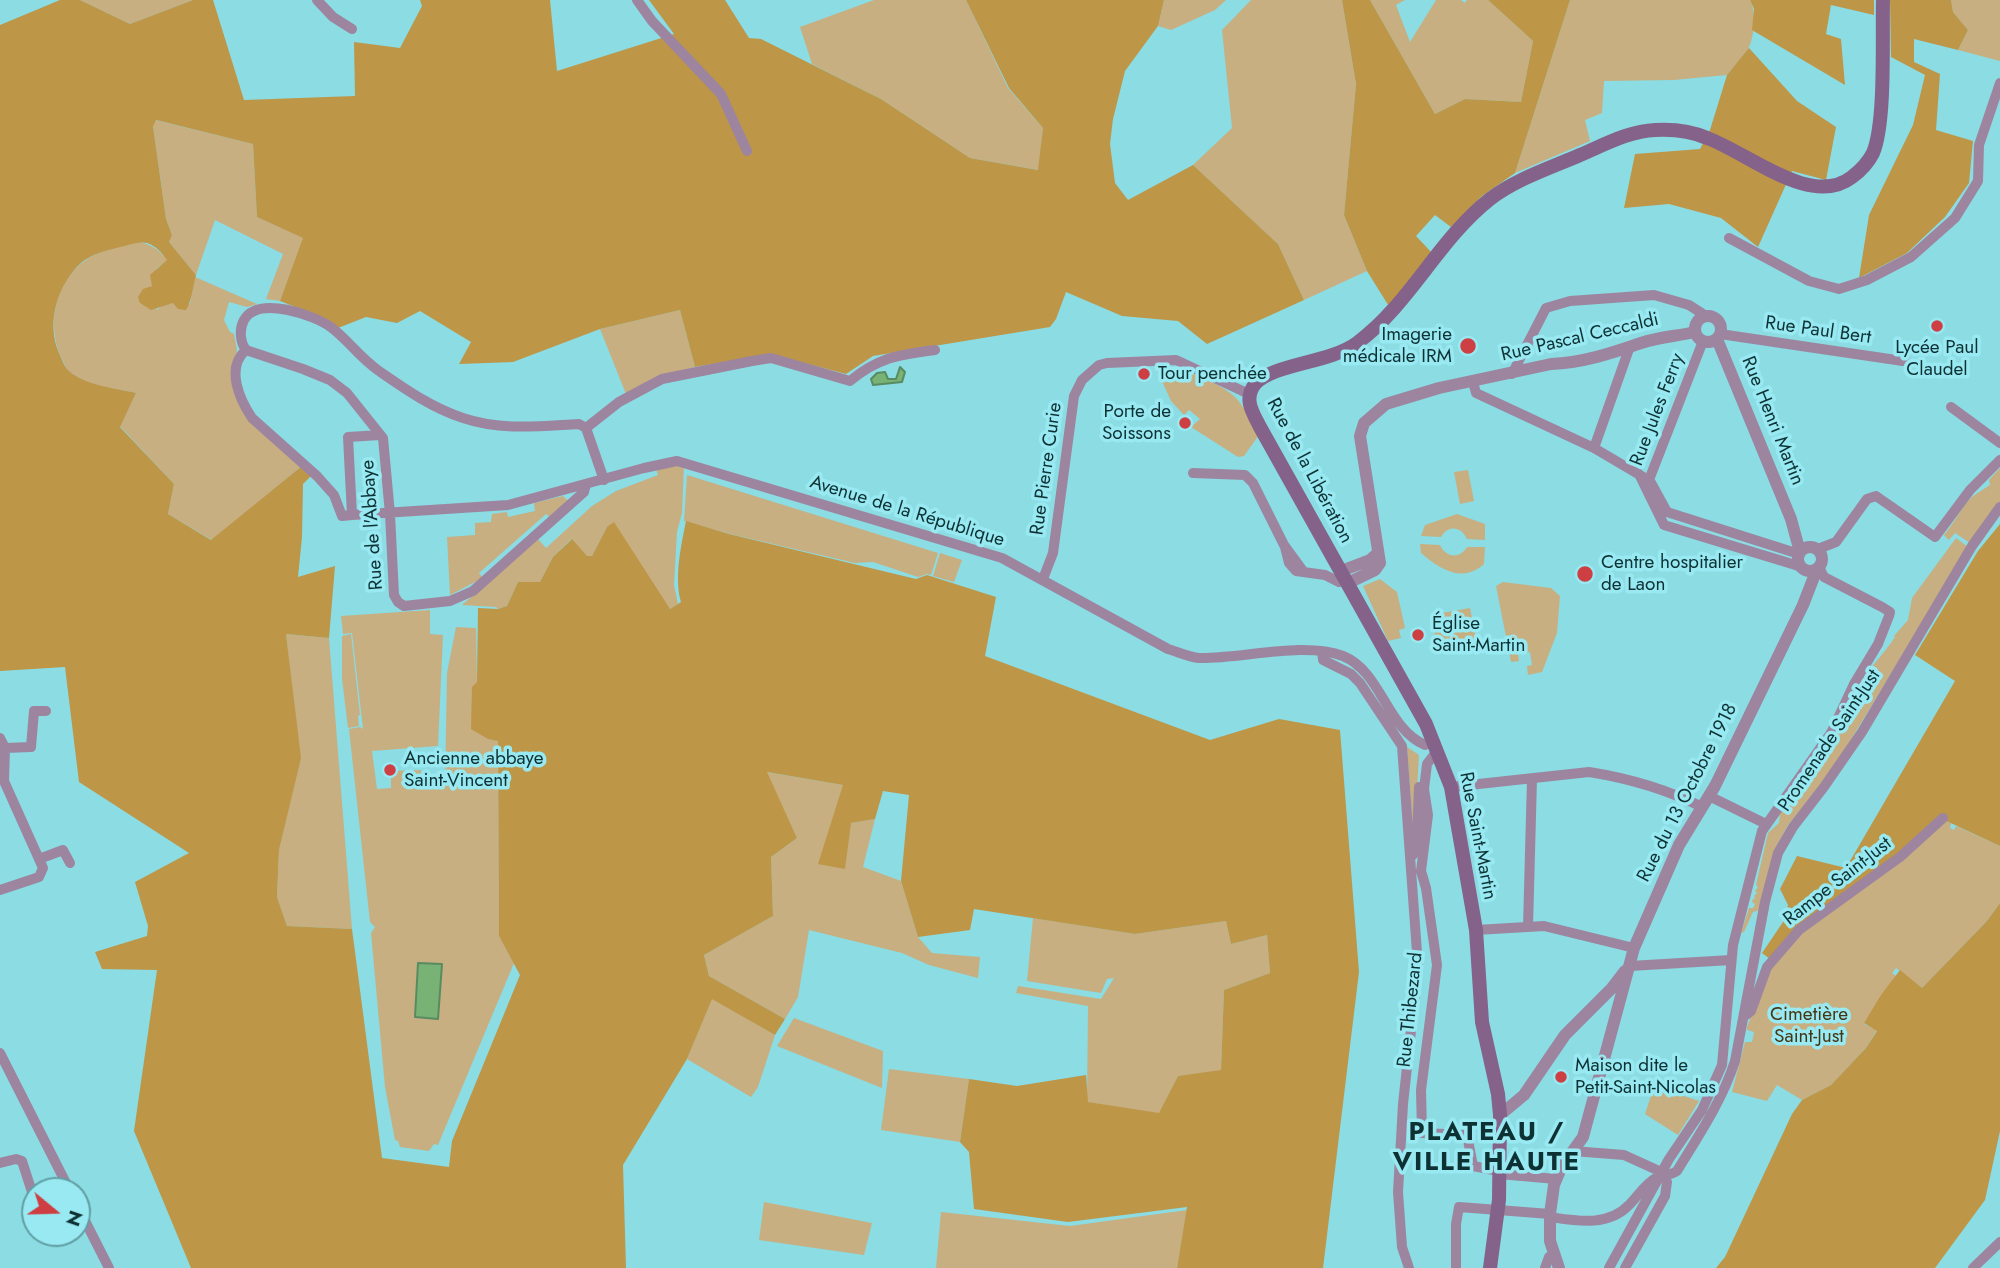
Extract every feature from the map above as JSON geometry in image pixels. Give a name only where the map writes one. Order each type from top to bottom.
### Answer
[{"type":"main road","points":[[1249,394],[1256,383],[1268,374],[1327,358],[1363,338],[1381,323],[1468,219],[1497,194],[1520,181],[1624,136],[1653,130],[1680,131],[1706,137],[1778,174],[1819,188],[1852,178],[1872,154],[1879,130],[1882,0]]},
{"type":"main road","name":"Rue de la Libération","points":[[1249,394],[1250,407],[1260,427],[1344,575]]},
{"type":"main road","name":"Rue Saint-Martin","points":[[1344,575],[1451,787],[1476,930],[1482,1022],[1500,1115],[1498,1209],[1490,1268]]},
{"type":"street","points":[[317,0],[333,17],[352,29]]},
{"type":"street","points":[[637,0],[652,21],[721,94],[747,151]]},
{"type":"street","points":[[1729,238],[1809,281],[1839,289],[1867,280],[1911,257],[1955,218],[1978,181],[1979,145],[2000,83]]},
{"type":"street","points":[[1511,374],[1546,308],[1570,302],[1654,295],[1689,305],[1718,321],[1719,336],[1710,342],[1699,337],[1699,320],[1706,316]]},
{"type":"street","points":[[347,515],[317,476],[252,418],[240,398],[236,369],[238,359],[246,350],[241,333],[244,319],[253,311],[277,306],[331,327],[360,358],[418,397],[461,418],[510,428],[579,424],[586,428],[604,480]]},
{"type":"street","name":"Rue Paul Bert","points":[[1719,336],[1903,361],[1906,352]]},
{"type":"street","name":"Rue Henri Martin","points":[[1719,336],[1807,563]]},
{"type":"street","name":"Rue Pascal Ceccaldi","points":[[1344,575],[1378,553],[1360,436],[1364,423],[1385,404],[1439,388],[1629,349],[1642,343],[1699,337]]},
{"type":"street","name":"Rue Jules Ferry","points":[[1648,485],[1699,337]]},
{"type":"street","points":[[1594,448],[1629,349]]},
{"type":"street","name":"Rue de l'Abbaye","points":[[246,350],[330,380],[347,393],[380,435],[386,445],[394,595],[404,606],[450,601],[473,591],[584,492],[586,484]]},
{"type":"street","points":[[586,428],[619,402],[662,380],[771,358],[850,381],[869,365],[880,360],[935,350]]},
{"type":"street","name":"Rue Pierre Curie","points":[[1043,579],[1053,553],[1077,387],[1087,374],[1107,363],[1176,360],[1249,394]]},
{"type":"street","points":[[1456,1268],[1456,1224],[1459,1207],[1498,1209],[1580,1223],[1602,1220],[1623,1212],[1658,1174],[1702,1111],[1722,1065],[1731,960],[1766,824],[1831,733],[1854,684],[1878,644],[1890,612],[1824,577],[1807,563],[1732,533],[1667,512],[1639,474],[1594,448],[1476,393],[1473,382]]},
{"type":"street","points":[[1951,407],[2000,443]]},
{"type":"street","points":[[347,515],[348,437],[380,435]]},
{"type":"street","points":[[1807,563],[1805,548],[1816,549],[1836,542],[1871,496],[1876,496],[1935,537],[1970,490],[2000,460]]},
{"type":"street","name":"Avenue de la République","points":[[347,515],[508,505],[677,461],[1002,558],[1168,649],[1197,658],[1322,651],[1344,657],[1362,668],[1410,737],[1432,745]]},
{"type":"street","points":[[1193,473],[1245,475],[1253,483],[1284,545],[1289,564],[1296,571],[1344,575]]},
{"type":"street","points":[[1648,485],[1664,525],[1728,546],[1807,563],[1822,560],[1816,549]]},
{"type":"street","name":"Promenade Saint-Just","points":[[1658,1174],[1667,1176],[1677,1171],[1721,1098],[1735,1061],[1773,867],[1785,839],[1861,732],[1972,546],[2000,507]]},
{"type":"street","name":"Rue Henri Martin","points":[[1791,519],[1816,549]]},
{"type":"street","points":[[1728,546],[1732,533]]},
{"type":"street","name":"Rue du 13 Octobre 1918","points":[[1500,1115],[1521,1099],[1565,1035],[1612,988],[1630,965],[1634,948],[1679,845],[1706,802],[1807,597],[1807,563]]},
{"type":"street","points":[[1322,651],[1322,660],[1351,674],[1360,683],[1402,746],[1418,981],[1403,1104],[1400,1202],[1402,1247],[1409,1268]]},
{"type":"street","points":[[0,890],[39,877],[43,868],[4,781],[3,743],[31,747],[34,711],[46,711]]},
{"type":"street","points":[[1410,868],[1432,745]]},
{"type":"street","name":"Rue Thibezard","points":[[1432,745],[1424,789],[1428,815],[1421,871],[1437,965],[1420,1090],[1422,1133],[1467,1135],[1474,1166],[1499,1167]]},
{"type":"street","points":[[1451,787],[1589,772],[1706,802],[1766,824]]},
{"type":"street","points":[[1528,927],[1532,779]]},
{"type":"street","name":"Rampe Saint-Just","points":[[1744,1016],[1751,1011],[1767,968],[1799,930],[1900,857],[1943,818]]},
{"type":"street","points":[[39,859],[63,850],[70,863]]},
{"type":"street","points":[[1476,930],[1544,926],[1634,948]]},
{"type":"street","points":[[1559,1268],[1550,1241],[1550,1216],[1556,1179],[1583,1137],[1630,965],[1731,960]]},
{"type":"street","points":[[0,1053],[63,1177]]},
{"type":"street","points":[[1573,1151],[1623,1155],[1658,1174],[1667,1182],[1665,1196],[1625,1268]]},
{"type":"street","points":[[0,1163],[16,1159],[22,1161],[27,1177]]},
{"type":"street","points":[[1499,1167],[1556,1179]]},
{"type":"street","points":[[1609,1268],[1658,1174]]},
{"type":"street","points":[[91,1233],[109,1268]]},
{"type":"street","points":[[1973,1268],[2000,1242]]},
{"type":"street","points":[[1545,1268],[1549,1257],[1554,1254]]},
{"type":"green space","points":[[80,0],[193,0],[130,24]]},
{"type":"green space","points":[[874,0],[966,0],[1008,88],[1043,128],[1039,170],[970,158],[881,99],[812,64],[800,27]]},
{"type":"green space","points":[[1164,0],[1226,0],[1215,10],[1171,30],[1158,26]]},
{"type":"green space","points":[[1251,0],[1342,0],[1356,84],[1344,215],[1367,271],[1304,300],[1278,244],[1193,165],[1232,128],[1222,30]]},
{"type":"green space","points":[[1370,0],[1405,0],[1396,5],[1410,42],[1436,0],[1461,0],[1465,3],[1467,0],[1488,0],[1533,41],[1521,102],[1465,99],[1435,114]]},
{"type":"green space","points":[[1570,0],[1750,0],[1754,17],[1753,36],[1747,50],[1727,75],[1674,80],[1604,81],[1602,113],[1585,120],[1590,141],[1515,173]]},
{"type":"green space","points":[[1951,0],[2000,0],[2000,61],[1958,50],[1968,30],[1953,12]]},
{"type":"green space","points":[[155,120],[253,144],[257,217],[304,238],[280,301],[266,299],[283,254],[215,220],[196,275],[169,242],[172,235],[166,219],[153,125]]},
{"type":"green space","points":[[138,242],[154,248],[168,260],[156,269],[153,286],[157,310],[168,304],[190,304],[195,277],[257,304],[247,307],[229,302],[224,320],[234,334],[237,350],[234,365],[239,404],[302,466],[212,540],[168,514],[174,484],[120,426],[136,393],[92,384],[76,376],[66,368],[57,345],[54,332],[56,307],[59,294],[72,272],[94,255]]},
{"type":"green space","points":[[680,310],[695,367],[626,394],[600,329]]},
{"type":"green space","points":[[1164,366],[1201,377],[1239,401],[1259,435],[1244,456],[1238,457],[1191,427],[1200,419],[1189,410],[1184,415],[1171,401],[1157,370]]},
{"type":"green space","points":[[684,465],[674,585],[678,604],[670,609],[607,527],[592,556],[587,556],[571,539],[553,557],[540,582],[518,582],[507,606],[498,609],[462,605],[538,539],[546,548],[592,506],[616,491],[658,475],[656,468]]},
{"type":"green space","points":[[2000,468],[2000,503],[1970,543],[1955,533],[1949,540],[1944,535],[1964,506],[1990,485],[1989,480]]},
{"type":"green space","points":[[1468,470],[1474,501],[1460,504],[1454,472]]},
{"type":"green space","points":[[687,475],[938,553],[931,575],[918,577],[873,562],[855,563],[684,521]]},
{"type":"green space","points":[[563,496],[568,501],[551,518],[546,514],[479,573],[483,578],[450,595],[447,537],[475,535],[475,523],[491,522],[492,514],[507,512],[508,517],[535,511],[534,503]]},
{"type":"green space","points":[[1457,514],[1485,524],[1485,540],[1467,539],[1458,529],[1447,530],[1441,537],[1421,536],[1425,525]]},
{"type":"green space","points":[[1956,538],[1968,547],[1833,769],[1788,825],[1770,865],[1760,910],[1753,912],[1744,932],[1741,933],[1749,908],[1753,908],[1755,904],[1752,902],[1757,893],[1756,885],[1768,833],[1779,823],[1780,813],[1794,789],[1801,785],[1815,763],[1836,742],[1837,731],[1847,717],[1858,686],[1908,620],[1912,598]]},
{"type":"green space","points":[[1420,544],[1440,545],[1449,555],[1461,554],[1467,547],[1485,547],[1484,564],[1468,573],[1451,572],[1421,553]]},
{"type":"green space","points":[[940,553],[962,560],[954,582],[933,576]]},
{"type":"green space","points":[[1380,579],[1397,592],[1405,628],[1399,630],[1401,638],[1388,641],[1363,586]]},
{"type":"green space","points":[[1503,582],[1551,588],[1560,596],[1557,633],[1542,672],[1528,675],[1527,666],[1532,665],[1530,652],[1518,654],[1519,661],[1511,662],[1496,586]]},
{"type":"green space","points":[[1470,608],[1476,638],[1437,645],[1438,638],[1434,632],[1437,631],[1433,625],[1436,623],[1433,623],[1431,615]]},
{"type":"green space","points":[[430,610],[430,634],[443,635],[438,746],[372,751],[377,789],[391,788],[391,771],[421,770],[421,787],[445,786],[447,673],[456,627],[476,628],[477,683],[488,739],[498,740],[499,936],[514,963],[438,1145],[434,1144],[429,1151],[400,1147],[395,1140],[385,1087],[371,933],[375,927],[370,922],[349,729],[363,729],[352,633],[343,634],[341,616]],"holes":[[[441,964],[438,1019],[415,1017]]]},
{"type":"green space","points":[[286,634],[329,638],[352,929],[287,926],[277,897],[279,850],[300,758]]},
{"type":"green space","points":[[351,634],[360,715],[359,726],[348,728],[342,679],[342,636]]},
{"type":"green space","points":[[1407,747],[1419,755],[1414,842]]},
{"type":"green space","points":[[766,772],[843,785],[851,823],[875,819],[863,867],[901,881],[918,937],[932,953],[980,957],[978,978],[929,965],[902,953],[809,930],[798,997],[785,1019],[709,976],[704,955],[773,916],[771,857],[797,838]]},
{"type":"green space","name":"Cimetière Saint-Just","points":[[1944,820],[1951,823],[1950,828],[1954,830],[1956,826],[2000,846],[2000,903],[1987,921],[1922,988],[1896,968],[1892,973],[1896,976],[1864,1024],[1877,1030],[1866,1048],[1831,1085],[1802,1100],[1777,1085],[1767,1101],[1732,1092],[1745,1042],[1752,1042],[1754,1032],[1747,1030],[1747,1027],[1771,966],[1799,933]]},
{"type":"green space","points":[[1033,918],[1135,934],[1226,921],[1231,944],[1267,935],[1270,973],[1224,990],[1221,1071],[1178,1076],[1159,1114],[1087,1102],[1088,1006],[1016,993],[1018,986],[1101,999],[1114,978],[1107,979],[1101,993],[1027,981]]},
{"type":"green space","points":[[712,998],[775,1035],[758,1087],[751,1097],[687,1059]]},
{"type":"green space","points":[[794,1018],[883,1051],[882,1088],[777,1046]]},
{"type":"green space","points":[[889,1069],[969,1079],[960,1142],[881,1130]]},
{"type":"green space","points":[[1654,1086],[1699,1101],[1678,1135],[1645,1114]]},
{"type":"green space","points":[[764,1202],[872,1223],[864,1255],[759,1240]]},
{"type":"green space","points":[[1187,1210],[1177,1268],[936,1268],[941,1212],[1070,1226]]},
{"type":"shaded area","points":[[60,0],[80,0],[130,24],[193,0],[213,0],[244,100],[355,96],[354,42],[400,48],[422,6],[420,0],[550,0],[557,71],[674,34],[649,0],[725,0],[749,38],[761,39],[881,99],[970,158],[1038,170],[1043,128],[1009,88],[966,0],[1164,0],[1158,26],[1125,71],[1110,144],[1115,183],[1128,200],[1193,165],[1278,244],[1304,300],[1207,344],[1178,321],[1122,316],[1066,292],[1056,319],[1050,327],[873,356],[846,374],[770,354],[695,367],[680,310],[600,329],[513,362],[459,364],[471,342],[420,311],[397,323],[366,317],[338,328],[321,317],[280,301],[303,238],[257,217],[253,144],[156,120],[153,126],[166,219],[172,235],[169,242],[196,275],[188,306],[186,310],[178,309],[173,303],[151,310],[140,303],[138,297],[143,289],[152,286],[150,275],[167,260],[153,246],[137,243],[90,257],[73,272],[56,305],[55,341],[64,365],[76,376],[92,383],[136,393],[120,427],[174,484],[168,514],[211,540],[302,466],[312,475],[303,484],[298,577],[335,566],[329,638],[286,634],[301,758],[279,850],[277,897],[287,926],[352,929],[382,1158],[449,1167],[452,1141],[520,975],[499,936],[498,741],[488,739],[471,729],[472,687],[477,682],[478,608],[498,609],[507,606],[518,582],[540,582],[553,557],[572,539],[587,556],[592,556],[607,527],[614,522],[670,609],[681,602],[678,572],[686,521],[916,579],[927,575],[996,597],[985,656],[1210,740],[1279,719],[1340,730],[1359,972],[1323,1268],[1177,1268],[1187,1207],[1068,1222],[974,1209],[969,1152],[960,1142],[969,1079],[1017,1086],[1086,1075],[1088,1102],[1159,1113],[1178,1076],[1221,1070],[1224,990],[1270,973],[1267,935],[1231,944],[1226,921],[1135,934],[974,909],[970,930],[918,937],[901,881],[909,795],[883,791],[875,819],[851,823],[845,869],[818,864],[843,785],[767,772],[797,838],[771,857],[773,916],[704,955],[709,976],[785,1019],[775,1035],[712,999],[687,1059],[623,1165],[626,1268],[191,1268],[134,1131],[157,970],[102,969],[95,952],[147,936],[148,926],[135,882],[189,853],[79,782],[65,667],[0,671],[0,25]]},
{"type":"shaded area","points":[[1342,0],[1370,0],[1435,114],[1465,99],[1521,102],[1533,41],[1488,0],[1570,0],[1515,173],[1482,196],[1451,227],[1435,215],[1416,236],[1432,253],[1390,308],[1367,271],[1344,215],[1356,84]]},
{"type":"shaded area","points":[[1750,0],[1874,0],[1874,15],[1831,5],[1826,34],[1841,39],[1845,85],[1752,30],[1754,9]]},
{"type":"shaded area","points":[[1890,0],[1951,0],[1953,12],[1968,30],[1958,50],[1914,39],[1914,62],[1940,74],[1936,130],[1973,141],[1969,183],[1945,217],[1907,253],[1859,278],[1869,215],[1913,125],[1925,75],[1891,57]]},
{"type":"shaded area","points":[[1749,48],[1797,101],[1836,127],[1826,180],[1792,171],[1758,247],[1721,218],[1669,204],[1624,208],[1635,154],[1700,149],[1710,130],[1727,75]]},
{"type":"shaded area","points":[[900,367],[905,372],[902,382],[873,385],[871,379],[877,373],[885,372],[888,379],[896,379]]},
{"type":"shaded area","points":[[2000,524],[2000,846],[1940,818],[1770,959],[1762,953],[1783,922],[1788,905],[1780,889],[1797,856],[1846,868],[1955,681],[1915,655],[1978,551]]},
{"type":"shaded area","points":[[2000,903],[2000,1131],[1985,1200],[1935,1268],[1716,1268],[1725,1257],[1792,1114],[1802,1100],[1831,1085],[1866,1048],[1877,1031],[1864,1023],[1900,970],[1922,988],[1987,921]]},
{"type":"shaded area","points":[[418,963],[442,964],[438,1019],[415,1017]]},
{"type":"place","name":"Lycée Paul Claudel","points":[[1937,326]]},
{"type":"place","name":"Imagerie médicale IRM","points":[[1468,346]]},
{"type":"place","name":"Tour penchée","points":[[1144,374]]},
{"type":"place","name":"Porte de Soissons","points":[[1185,423]]},
{"type":"place","name":"Centre hospitalier de Laon","points":[[1585,574]]},
{"type":"place","name":"Église Saint-Martin","points":[[1418,635]]},
{"type":"place","name":"Ancienne abbaye Saint-Vincent","points":[[390,770]]},
{"type":"place","name":"Maison dite le Petit-Saint-Nicolas","points":[[1561,1077]]},
{"type":"district","name":"PLATEAU / VILLE HAUTE","points":[[1487,1149]]}]
